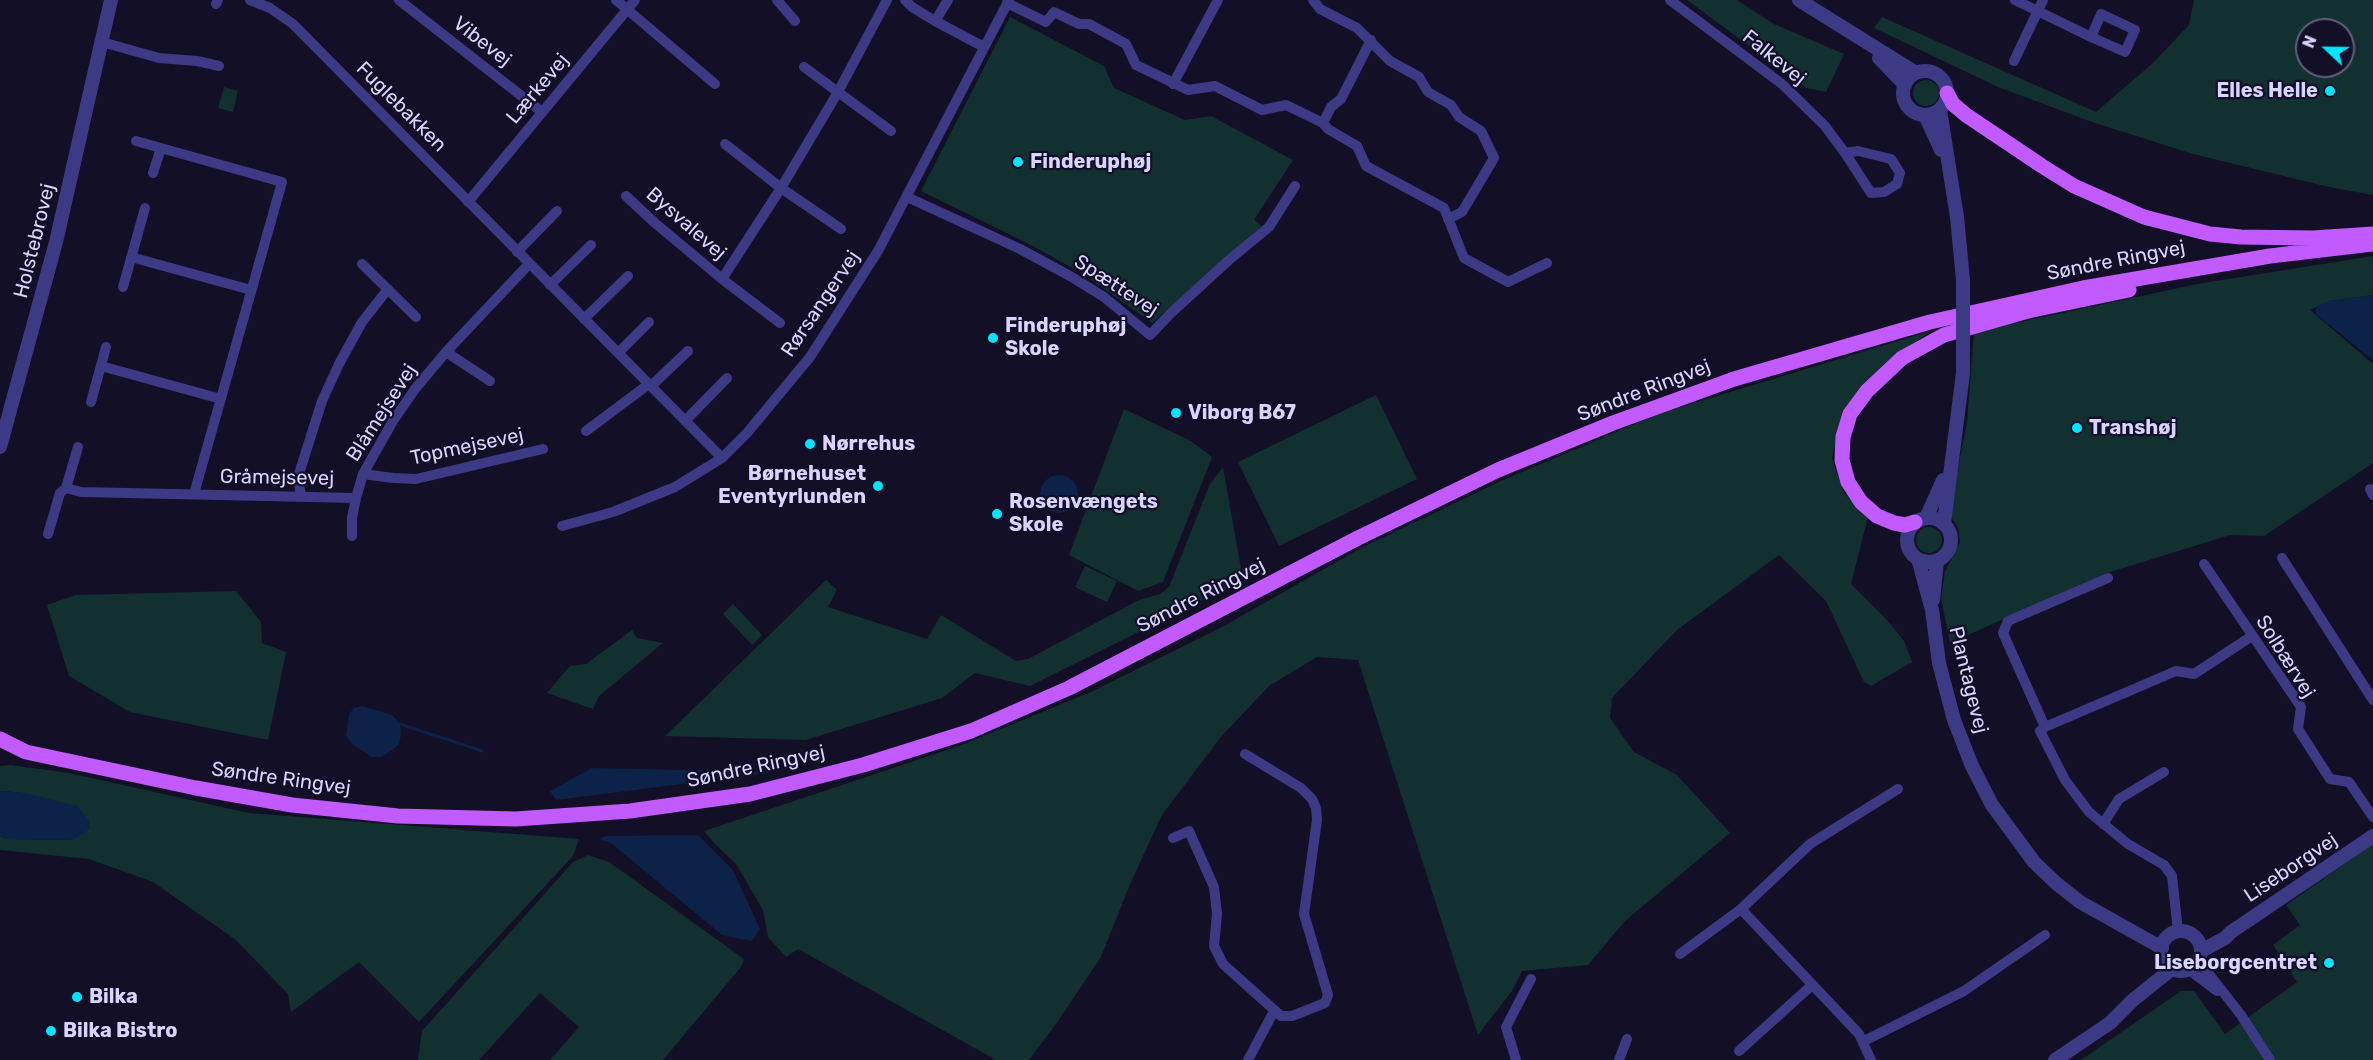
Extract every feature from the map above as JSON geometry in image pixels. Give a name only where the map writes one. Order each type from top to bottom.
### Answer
[{"type":"main road","points":[[1947,93],[1953,104],[1966,115],[2042,166],[2082,190],[2144,217],[2210,234],[2241,237],[2292,238],[2373,234]]},
{"type":"main road","points":[[1921,520],[1905,525],[1885,520],[1861,502],[1848,482],[1842,460],[1846,426],[1858,402],[1888,369],[1915,350],[1951,333],[2028,311],[2182,279],[2373,244]]},
{"type":"main road","name":"Søndre Ringvej","points":[[0,752],[26,752],[292,805],[398,816],[516,819],[630,812],[750,794],[863,765],[982,726],[1069,688],[1358,538],[1498,470],[1613,423],[1734,379],[1930,322],[2072,290],[2270,256],[2373,244]]},
{"type":"main road","name":"Søndre Ringvej","points":[[0,739],[26,752]]},
{"type":"street","name":"Holstebrovej","points":[[0,447],[56,242],[111,0]]},
{"type":"street","name":"Fuglebakken","points":[[250,0],[270,9],[293,24],[722,458]]},
{"type":"street","name":"Vibevej","points":[[399,0],[542,112]]},
{"type":"street","points":[[616,0],[715,84]]},
{"type":"street","name":"Lærkevej","points":[[468,202],[635,0]]},
{"type":"street","points":[[777,0],[795,21]]},
{"type":"street","name":"Bysvalevej","points":[[722,279],[781,189],[838,92],[887,0]]},
{"type":"street","points":[[905,0],[935,21],[984,47]]},
{"type":"street","points":[[935,21],[948,0]]},
{"type":"street","points":[[1173,84],[1218,0]]},
{"type":"street","points":[[1313,0],[1320,9],[1357,28],[1390,61],[1419,77],[1428,92],[1451,105],[1460,117],[1480,131],[1494,159],[1462,212],[1448,219]]},
{"type":"street","name":"Falkevej","points":[[1670,0],[1782,84],[1825,126],[1871,193],[1884,192],[1897,184],[1900,174],[1891,159],[1858,151],[1845,153]]},
{"type":"street","points":[[1799,0],[1916,73]]},
{"type":"street","points":[[2015,0],[2091,37]]},
{"type":"street","points":[[2014,61],[2043,0]]},
{"type":"street","points":[[1008,1],[1046,22],[1054,12],[1079,24],[1089,24],[1126,44],[1136,64],[1188,90],[1215,86],[1262,110],[1286,105],[1323,123],[1328,129],[1357,146],[1366,166],[1444,208],[1464,258],[1508,282],[1547,263]]},
{"type":"street","name":"Rørsangervej","points":[[562,526],[613,512],[675,487],[722,458],[747,434],[810,357],[878,251],[1008,1]]},
{"type":"street","points":[[1323,123],[1331,107],[1341,99],[1371,40]]},
{"type":"street","points":[[1863,41],[1905,85]]},
{"type":"street","points":[[102,42],[159,58],[197,61],[219,66]]},
{"type":"street","points":[[804,67],[891,130]]},
{"type":"street","points":[[1928,71],[1940,76],[1946,87],[1947,99],[1940,110],[1925,115],[1915,112],[1907,105],[1904,96],[1905,85],[1916,73],[1928,71]]},
{"type":"street","points":[[1940,110],[1957,217],[1963,280],[1962,373],[1944,524]]},
{"type":"street","points":[[1925,115],[1947,163]]},
{"type":"street","name":"Gråmejsevej","points":[[136,141],[282,182],[194,494]]},
{"type":"street","points":[[725,144],[781,189],[841,229]]},
{"type":"street","points":[[153,173],[161,148]]},
{"type":"street","name":"Spættevej","points":[[907,197],[1020,249],[1070,276],[1104,297],[1150,335],[1204,282],[1269,227],[1295,186]]},
{"type":"street","name":"Bysvalevej","points":[[626,196],[654,223],[780,323]]},
{"type":"street","points":[[123,287],[145,208]]},
{"type":"street","points":[[517,252],[557,211]]},
{"type":"street","points":[[550,285],[591,245]]},
{"type":"street","points":[[131,257],[251,290]]},
{"type":"street","points":[[362,264],[416,317]]},
{"type":"street","name":"Blåmejsevej","points":[[356,498],[363,474],[415,389],[446,352],[529,264]]},
{"type":"street","points":[[584,319],[628,276]]},
{"type":"street","points":[[301,496],[298,477],[322,401],[362,322],[388,289]]},
{"type":"street","points":[[618,353],[649,322]]},
{"type":"street","points":[[91,402],[106,347]]},
{"type":"street","points":[[586,431],[650,385],[688,351]]},
{"type":"street","points":[[446,352],[490,381]]},
{"type":"street","points":[[101,366],[221,399]]},
{"type":"street","points":[[685,421],[726,378]]},
{"type":"street","points":[[48,534],[60,493],[66,488],[78,447]]},
{"type":"street","name":"Topmejsevej","points":[[363,474],[416,478],[543,448]]},
{"type":"street","points":[[1921,520],[1935,519],[1944,524],[1950,533],[1951,544],[1946,554],[1937,561],[1927,562],[1911,553],[1907,544],[1907,534],[1921,520],[1938,495],[1950,461]]},
{"type":"street","name":"Gråmejsevej","points":[[66,488],[81,492],[356,498],[352,518],[352,536]]},
{"type":"street","points":[[2282,558],[2373,700]]},
{"type":"street","name":"Plantagevej","points":[[1918,559],[1932,610],[1939,663],[1954,720],[1972,765],[1992,805],[2034,862],[2080,902],[2107,918],[2169,948]]},
{"type":"street","name":"Plantagevej","points":[[1932,610],[1937,561]]},
{"type":"street","name":"Solbærvej","points":[[2204,564],[2301,706],[2298,729],[2331,779],[2349,782],[2373,817]]},
{"type":"street","points":[[2045,727],[2003,633],[2008,621],[2108,578]]},
{"type":"street","points":[[2169,948],[2172,876],[2164,865],[2128,844],[2089,812],[2065,780],[2040,731],[2176,671],[2194,674],[2252,636]]},
{"type":"street","points":[[1173,838],[1189,831],[1214,887],[1217,914],[1214,946],[1222,964],[1281,1016],[1292,1016],[1325,1002],[1328,995],[1304,914],[1317,820],[1312,799],[1301,788],[1245,754]]},
{"type":"street","points":[[2103,824],[2119,799],[2164,772]]},
{"type":"street","points":[[1680,954],[1741,909],[1810,844],[1898,789]]},
{"type":"street","name":"Liseborgvej","points":[[2196,955],[2225,939],[2231,932],[2373,836]]},
{"type":"street","points":[[1741,909],[1864,1041],[1871,1060]]},
{"type":"street","points":[[2055,1060],[2110,1023],[2133,1000],[2169,948],[2191,933],[2196,955],[2241,1015],[2270,1060]]},
{"type":"street","points":[[1864,1041],[1964,990],[2045,935]]},
{"type":"street","points":[[2169,948],[2196,955]]},
{"type":"street","points":[[1516,1060],[1506,1026],[1531,979]]},
{"type":"street","points":[[1739,1051],[1812,985]]},
{"type":"street","points":[[1248,1060],[1275,1011]]},
{"type":"street","points":[[1618,1060],[1627,1039]]},
{"type":"green space","points":[[1687,0],[1737,0],[1774,24],[1844,54],[1826,92],[1806,88]]},
{"type":"green space","points":[[2194,0],[2373,0],[2373,195],[2329,187],[2193,154],[2092,122],[1998,87],[1874,28],[1882,17],[2096,112],[2153,63],[2189,25]]},
{"type":"green space","points":[[1010,17],[1104,66],[1114,88],[1185,120],[1211,116],[1293,160],[1254,220],[1262,226],[1152,323],[1085,275],[1029,244],[921,191]]},
{"type":"green space","points":[[1926,80],[1935,84],[1939,93],[1935,102],[1926,106],[1917,102],[1913,93],[1917,84]]},
{"type":"green space","points":[[224,87],[238,91],[233,112],[218,108]]},
{"type":"green space","points":[[2373,256],[2373,295],[2330,301],[2310,310],[2373,364],[2373,463],[2264,536],[2230,535],[2107,573],[1950,643],[1941,598],[1945,572],[1960,542],[1958,528],[1949,514],[1967,422],[1974,332],[2197,284]]},
{"type":"green space","points":[[1931,331],[1888,361],[1841,421],[1832,458],[1844,493],[1868,517],[1851,584],[1887,620],[1904,641],[1912,662],[1871,686],[1864,682],[1826,601],[1779,555],[1677,630],[1612,698],[1610,718],[1634,752],[1677,775],[1730,833],[1625,921],[1588,965],[1522,971],[1512,991],[1478,1035],[1358,660],[1317,657],[1269,686],[1220,738],[1162,815],[1131,882],[1101,957],[1029,1060],[996,1060],[798,949],[786,957],[768,937],[763,910],[736,864],[704,831],[959,746],[1091,692],[1222,627],[1363,547],[1503,480],[1661,413]]},
{"type":"green space","points":[[1376,395],[1417,479],[1279,546],[1238,462]]},
{"type":"green space","points":[[1124,409],[1191,441],[1212,457],[1163,582],[1138,591],[1069,555]]},
{"type":"green space","points":[[1223,467],[1243,580],[1030,686],[975,673],[942,698],[806,740],[665,736],[826,580],[837,590],[828,607],[927,639],[941,615],[1016,661],[1028,659],[1139,600],[1160,594],[1169,587],[1210,484]]},
{"type":"green space","points":[[1929,527],[1938,531],[1942,540],[1938,549],[1929,553],[1920,549],[1916,540],[1920,531]]},
{"type":"green space","points":[[1085,566],[1117,581],[1107,602],[1075,587]]},
{"type":"green space","points":[[236,591],[261,622],[262,643],[286,652],[268,740],[130,712],[69,676],[47,605],[75,595]]},
{"type":"green space","points":[[733,604],[762,635],[752,645],[723,614]]},
{"type":"green space","points":[[632,630],[637,638],[663,643],[599,696],[593,709],[547,693],[570,666],[586,664]]},
{"type":"green space","points":[[11,765],[69,773],[249,813],[579,839],[573,856],[419,1022],[359,962],[291,1012],[288,994],[236,940],[153,882],[89,859],[0,850],[0,836],[6,839],[73,840],[25,793],[0,791],[0,766]]},
{"type":"green space","name":"Liseborgcentret","points":[[2373,844],[2373,1060],[2081,1060],[2181,991],[2194,991],[2225,1034],[2297,982],[2273,945],[2300,925],[2286,905]]},
{"type":"green space","points":[[588,855],[609,862],[744,959],[741,967],[663,1060],[550,1060],[579,1027],[540,993],[479,1060],[418,1060],[422,1031],[573,862]]},
{"type":"water","points":[[2373,295],[2373,360],[2315,311],[2318,305],[2330,301]]},
{"type":"water","points":[[1059,475],[1072,481],[1078,494],[1072,507],[1059,513],[1046,507],[1040,494],[1046,481]]},
{"type":"water","points":[[362,706],[392,715],[400,724],[399,745],[382,757],[372,757],[352,744],[346,735],[349,714],[354,708]]},
{"type":"water","points":[[592,768],[776,772],[556,800],[550,791]]},
{"type":"water","points":[[0,791],[25,793],[77,806],[89,820],[90,829],[73,840],[6,839],[0,836]]},
{"type":"water","points":[[698,835],[733,870],[760,929],[752,941],[722,935],[611,843],[599,839],[606,836]]},
{"type":"waterway","points":[[400,724],[482,751]]},
{"type":"place","name":"Elles Helle","points":[[2330,91]]},
{"type":"place","name":"Finderuphøj","points":[[1018,162]]},
{"type":"place","name":"Finderuphøj Skole","points":[[993,338]]},
{"type":"place","name":"Viborg B67","points":[[1176,413]]},
{"type":"place","name":"Transhøj","points":[[2077,428]]},
{"type":"place","name":"Nørrehus","points":[[810,444]]},
{"type":"place","name":"Børnehuset Eventyrlunden","points":[[878,486]]},
{"type":"place","name":"Rosenvængets Skole","points":[[997,514]]},
{"type":"place","name":"Liseborgcentret","points":[[2329,963]]},
{"type":"place","name":"Bilka","points":[[77,997]]},
{"type":"place","name":"Bilka Bistro","points":[[51,1031]]}]
